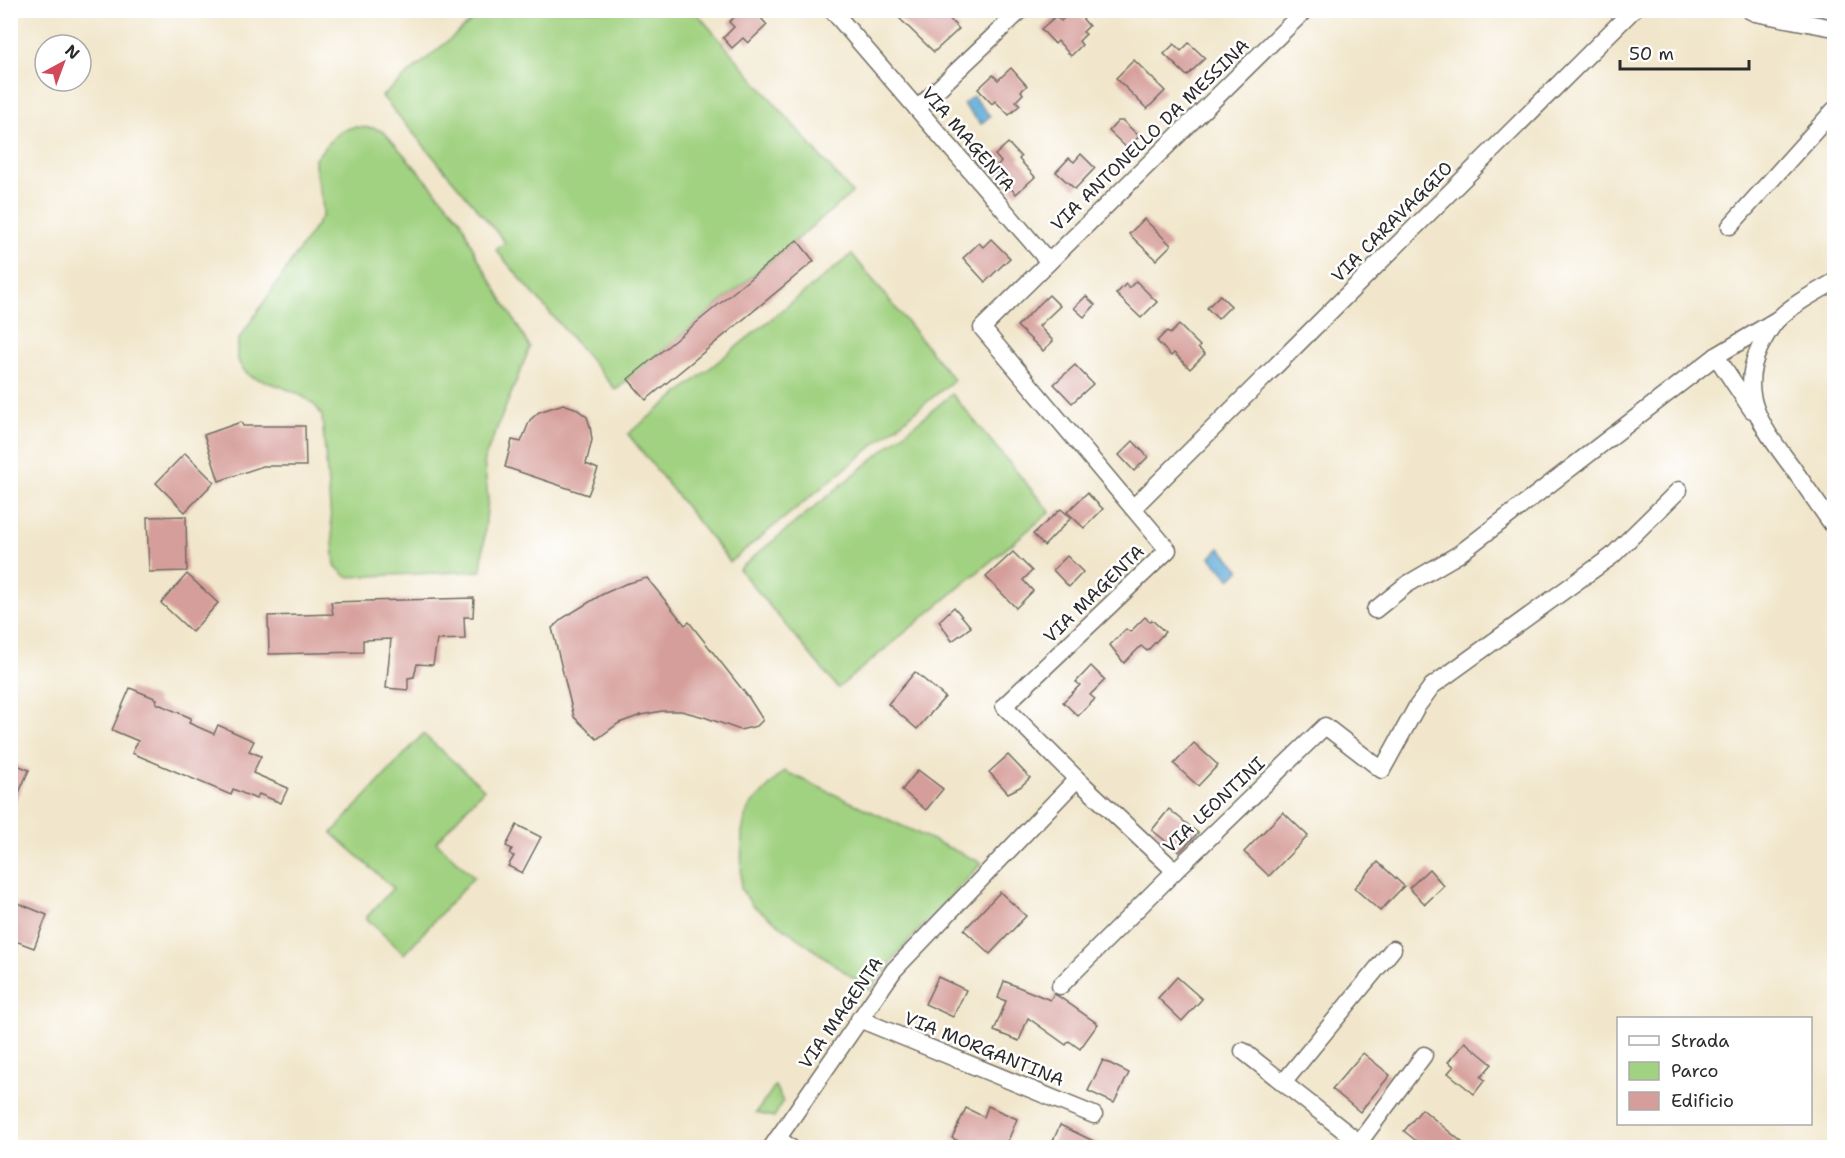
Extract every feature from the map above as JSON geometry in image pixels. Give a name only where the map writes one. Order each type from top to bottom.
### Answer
[{"type":"street","name":"VIA MAGENTA","points":[[780,1144],[859,1019],[894,970],[1077,779],[1004,706],[1168,550],[982,328],[1048,261],[832,10]]},
{"type":"street","points":[[917,109],[1021,10]]},
{"type":"street","name":"VIA ANTONELLO DA MESSINA","points":[[1048,261],[1305,10]]},
{"type":"street","name":"VIA CARAVAGGIO","points":[[1133,508],[1633,10]]},
{"type":"street","points":[[1749,10],[1755,14],[1834,28]]},
{"type":"street","points":[[1730,226],[1834,110]]},
{"type":"street","points":[[1375,610],[1406,585],[1459,554],[1716,356],[1834,282]]},
{"type":"street","points":[[1763,427],[1754,407],[1752,369],[1766,334],[1778,319]]},
{"type":"street","points":[[1716,356],[1834,527]]},
{"type":"street","name":"VIA LEONTINI","points":[[1077,779],[1175,871],[1325,726],[1382,770],[1416,708],[1432,686],[1612,556],[1679,490]]},
{"type":"street","points":[[1060,986],[1175,871]]},
{"type":"street","points":[[1283,1083],[1393,949]]},
{"type":"street","name":"VIA MORGANTINA","points":[[859,1019],[1094,1115]]},
{"type":"street","points":[[1243,1051],[1360,1146],[1424,1055]]},
{"type":"green space","points":[[485,10],[695,11],[852,193],[616,390],[496,250],[505,242],[382,96]]},
{"type":"green space","points":[[354,127],[374,128],[384,132],[461,220],[476,255],[530,347],[484,460],[488,499],[481,571],[347,577],[335,566],[322,416],[310,401],[281,387],[252,377],[243,370],[238,361],[239,339],[323,215],[315,159],[337,135]]},
{"type":"green space","points":[[852,254],[954,380],[730,562],[628,434]]},
{"type":"green space","points":[[952,394],[1050,512],[838,688],[739,569]]},
{"type":"green space","points":[[423,734],[484,789],[436,842],[474,877],[404,954],[366,918],[393,888],[332,833]]},
{"type":"green space","points":[[784,771],[982,863],[904,946],[870,990],[752,905],[741,889],[742,832],[746,814],[750,806]]},
{"type":"green space","points":[[775,1086],[783,1102],[774,1117],[756,1113]]},
{"type":"water","points":[[973,96],[990,116],[981,124],[963,104]]},
{"type":"water","points":[[1220,548],[1240,570],[1230,579],[1210,557]]},
{"type":"building","points":[[742,10],[754,10],[767,25],[748,43],[743,38],[732,48],[723,38],[734,27],[729,22]]},
{"type":"building","points":[[904,10],[941,10],[959,29],[934,52],[898,17]]},
{"type":"building","points":[[1072,10],[1075,10],[1089,26],[1083,32],[1086,34],[1079,41],[1082,45],[1071,56],[1058,41],[1055,44],[1041,29],[1056,16],[1061,21]]},
{"type":"building","points":[[1189,43],[1205,58],[1187,76],[1164,54],[1174,44],[1181,51]]},
{"type":"building","points":[[1134,60],[1165,91],[1147,109],[1116,78]]},
{"type":"building","points":[[1011,68],[1027,86],[1021,91],[1023,94],[1016,101],[1020,105],[1009,115],[995,101],[992,104],[978,89],[993,75],[998,80]]},
{"type":"building","points":[[1118,121],[1123,121],[1139,136],[1128,149],[1109,131]]},
{"type":"building","points":[[1008,143],[1035,177],[1016,194],[993,169],[1001,162],[995,155]]},
{"type":"building","points":[[1081,154],[1095,168],[1075,189],[1056,172],[1069,158],[1074,162]]},
{"type":"building","points":[[1144,219],[1171,245],[1156,260],[1129,234]]},
{"type":"building","points":[[991,239],[1010,258],[985,282],[963,258],[979,243],[983,247]]},
{"type":"building","points":[[797,240],[814,261],[646,400],[628,379]]},
{"type":"building","points":[[1136,281],[1157,302],[1141,318],[1116,294],[1126,284],[1129,288]]},
{"type":"building","points":[[1049,295],[1060,306],[1039,326],[1053,341],[1043,351],[1017,326]]},
{"type":"building","points":[[1220,295],[1231,306],[1218,319],[1207,308]]},
{"type":"building","points":[[1086,296],[1095,305],[1084,317],[1074,308]]},
{"type":"building","points":[[1179,325],[1205,354],[1190,369],[1174,353],[1171,356],[1157,341],[1167,331],[1170,334]]},
{"type":"building","points":[[1075,365],[1093,384],[1072,403],[1054,384]]},
{"type":"building","points":[[563,404],[575,408],[587,417],[590,426],[592,440],[586,464],[598,469],[588,495],[505,467],[512,440],[521,442],[530,420],[539,412]]},
{"type":"building","points":[[241,422],[243,426],[305,426],[306,466],[263,466],[219,481],[204,435]]},
{"type":"building","points":[[1133,441],[1148,457],[1134,471],[1119,455]]},
{"type":"building","points":[[185,453],[214,482],[185,512],[156,483]]},
{"type":"building","points":[[1087,493],[1103,509],[1084,528],[1067,512]]},
{"type":"building","points":[[1061,509],[1071,518],[1044,546],[1033,534]]},
{"type":"building","points":[[186,516],[187,571],[149,572],[147,517]]},
{"type":"building","points":[[1013,552],[1032,571],[1023,580],[1033,591],[1016,608],[986,577]]},
{"type":"building","points":[[1067,556],[1083,572],[1069,587],[1053,570]]},
{"type":"building","points":[[187,574],[218,603],[192,632],[161,603]]},
{"type":"building","points":[[647,578],[685,625],[689,622],[749,698],[763,720],[757,726],[740,730],[681,711],[662,711],[619,723],[597,739],[574,717],[552,628],[563,618],[601,595],[625,584]]},
{"type":"building","points":[[474,598],[473,617],[464,617],[465,639],[437,640],[433,665],[417,664],[414,677],[408,678],[408,690],[386,688],[391,639],[363,640],[363,652],[269,654],[268,616],[333,614],[331,602]]},
{"type":"building","points":[[954,607],[971,627],[952,641],[939,621]]},
{"type":"building","points":[[1145,617],[1165,632],[1147,651],[1141,646],[1124,663],[1110,645],[1126,629],[1130,632]]},
{"type":"building","points":[[1091,666],[1105,680],[1090,695],[1095,699],[1078,716],[1063,702],[1080,685],[1076,682]]},
{"type":"building","points":[[915,672],[945,697],[917,729],[888,704]]},
{"type":"building","points":[[130,688],[157,699],[156,703],[191,718],[189,723],[214,734],[218,725],[254,741],[249,751],[261,756],[253,773],[288,788],[281,803],[259,794],[256,799],[233,789],[231,795],[132,753],[138,741],[112,730]]},
{"type":"building","points":[[1194,743],[1218,765],[1198,786],[1174,764]]},
{"type":"building","points":[[1008,755],[1030,778],[1020,787],[1008,793],[989,772]]},
{"type":"building","points":[[10,762],[29,770],[10,813]]},
{"type":"building","points":[[918,770],[943,789],[926,810],[902,790]]},
{"type":"building","points":[[1169,809],[1198,833],[1179,852],[1152,830]]},
{"type":"building","points":[[1283,812],[1308,836],[1269,876],[1244,852]]},
{"type":"building","points":[[517,825],[541,837],[522,873],[508,866],[514,856],[509,854],[512,849],[506,846]]},
{"type":"building","points":[[1378,862],[1404,886],[1380,911],[1354,888]]},
{"type":"building","points":[[1429,869],[1444,886],[1425,904],[1409,888]]},
{"type":"building","points":[[1000,892],[1026,916],[990,954],[964,930]]},
{"type":"building","points":[[18,903],[47,915],[34,948],[10,939],[10,923]]},
{"type":"building","points":[[938,977],[966,990],[953,1017],[925,1004]]},
{"type":"building","points":[[1177,977],[1202,999],[1182,1021],[1158,998]]},
{"type":"building","points":[[1004,981],[1050,1000],[1054,994],[1098,1024],[1080,1049],[1069,1041],[1066,1045],[1028,1018],[1019,1041],[994,1031],[1006,1001],[998,998]]},
{"type":"building","points":[[1465,1042],[1492,1064],[1481,1077],[1485,1080],[1474,1094],[1448,1073],[1454,1066],[1448,1062]]},
{"type":"building","points":[[1363,1053],[1390,1075],[1360,1112],[1332,1089]]},
{"type":"building","points":[[1103,1060],[1129,1073],[1114,1103],[1088,1091]]},
{"type":"building","points":[[988,1106],[1017,1119],[1005,1148],[985,1140],[982,1148],[973,1148],[952,1138],[966,1108],[984,1117]]},
{"type":"building","points":[[1422,1109],[1469,1148],[1425,1148],[1404,1131]]},
{"type":"building","points":[[1060,1125],[1108,1148],[1050,1148]]}]
